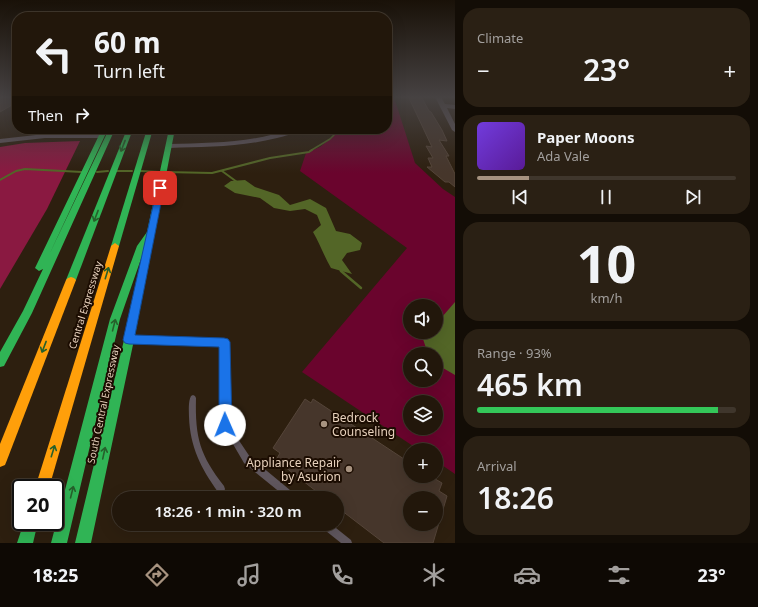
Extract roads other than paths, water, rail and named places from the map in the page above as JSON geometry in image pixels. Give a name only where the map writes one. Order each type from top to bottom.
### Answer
[{"type":"main road","points":[[0,362],[26,313],[85,178],[102,134]]},
{"type":"main road","points":[[91,163],[109,134]]},
{"type":"main road","name":"Central Expressway","points":[[0,460],[128,134]]},
{"type":"main road","name":"Central Expressway","points":[[45,479],[148,134]]},
{"type":"main road","name":"South Central Expressway","points":[[83,543],[129,340],[171,134]]},
{"type":"main road","points":[[0,354],[85,178]]},
{"type":"main road","points":[[59,543],[115,319],[141,246],[152,231]]},
{"type":"main road","points":[[25,543],[28,531]]},
{"type":"street","points":[[0,141],[74,134]]},
{"type":"street","points":[[169,146],[253,142],[283,134]]},
{"type":"lane","points":[[129,340],[224,342],[225,425],[246,460],[284,491]]},
{"type":"lane","points":[[193,398],[192,418],[198,451],[202,462],[221,489]]},
{"type":"lane","points":[[333,531],[348,543]]},
{"type":"waterway","points":[[310,151],[330,139],[335,134]]},
{"type":"waterway","points":[[165,172],[212,173],[270,158],[309,152],[312,150]]},
{"type":"waterway","points":[[0,180],[16,171],[25,169],[82,172]]},
{"type":"waterway","points":[[97,172],[108,171]]},
{"type":"waterway","points":[[117,171],[132,171]]},
{"type":"waterway","points":[[141,171],[160,172]]},
{"type":"waterway","points":[[222,171],[237,182]]},
{"type":"waterway","points":[[340,268],[341,271],[361,288]]},
{"type":"place","name":"Bedrock Counseling","points":[[324,424]]},
{"type":"place","name":"Appliance Repair by Asurion","points":[[349,469]]}]
